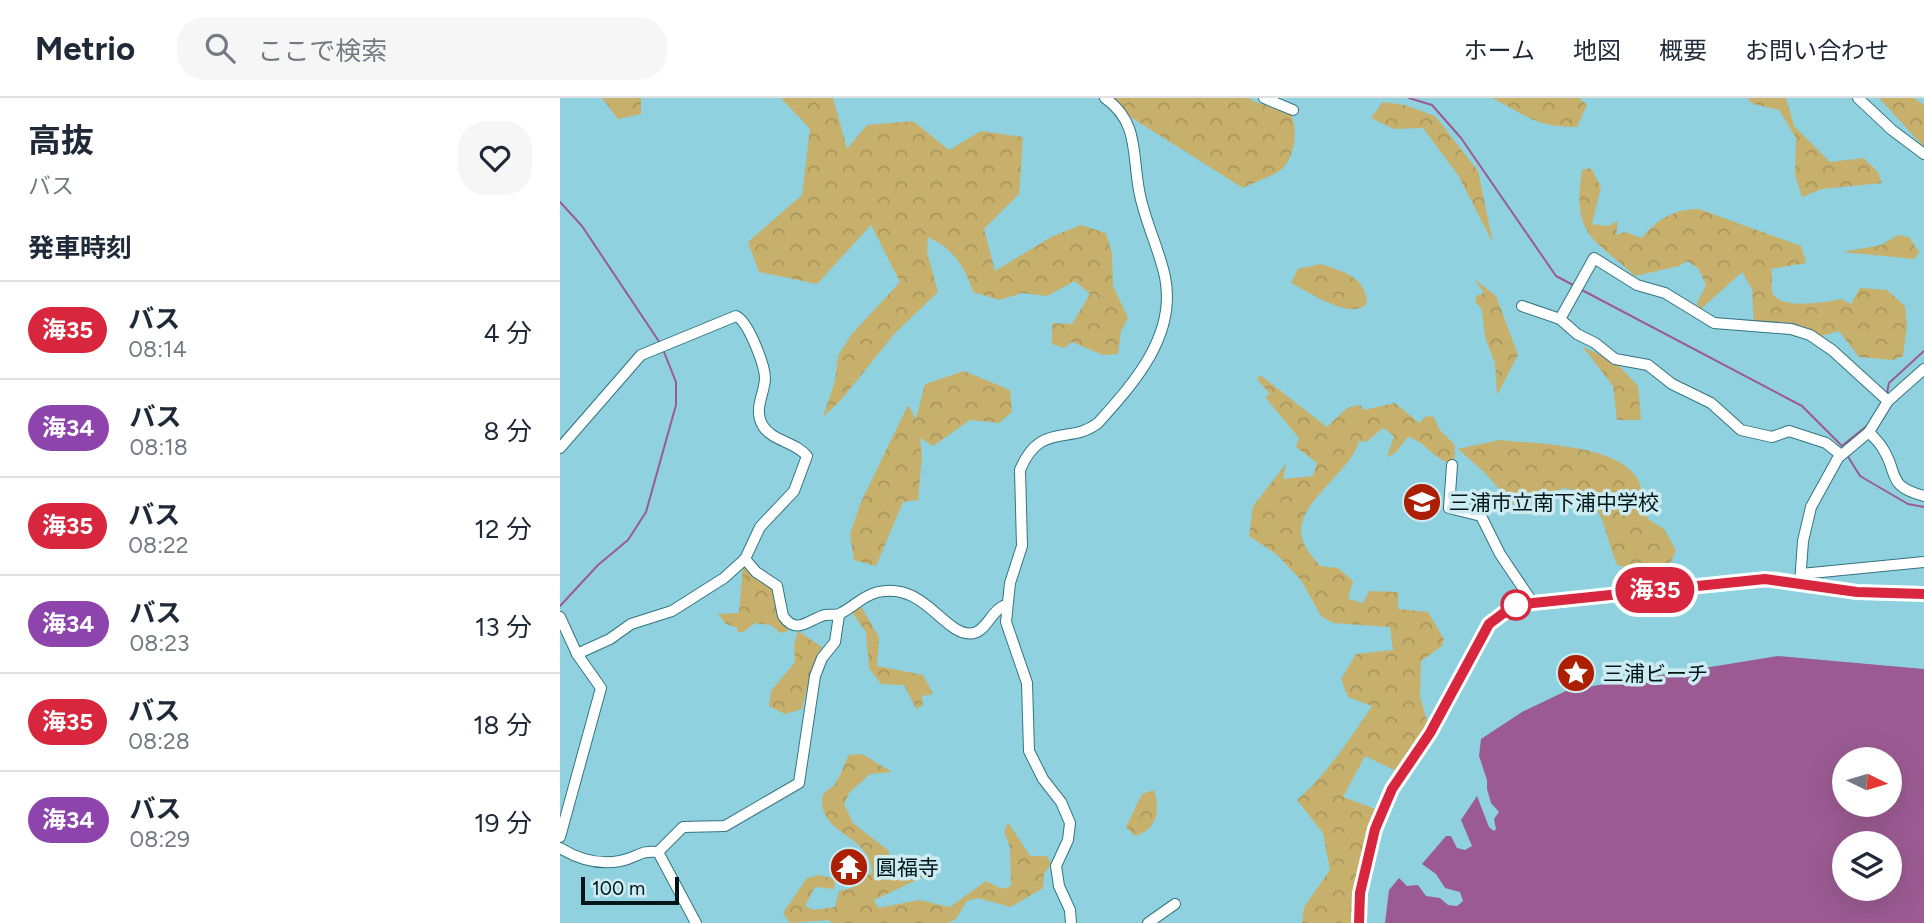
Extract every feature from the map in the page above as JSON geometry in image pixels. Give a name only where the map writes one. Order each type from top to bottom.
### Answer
[{"type":"main road","points":[[1359,923],[1360,893],[1375,829],[1392,789],[1430,733],[1489,624],[1513,606],[1752,579],[1800,578],[1857,592],[1924,594]]},
{"type":"street","points":[[1071,923],[1070,910],[1059,886],[1056,866],[1068,840],[1070,823],[1061,802],[1042,779],[1029,751],[1027,683],[1009,635],[1006,606],[1022,546],[1020,470],[1025,458],[1046,439],[1092,428],[1144,369],[1155,348],[1163,320],[1166,286],[1140,196],[1128,122],[1105,98]]},
{"type":"street","points":[[1265,98],[1293,110]]},
{"type":"street","points":[[1857,98],[1892,130],[1924,154]]},
{"type":"street","points":[[1560,319],[1594,258],[1637,285],[1665,293],[1714,323],[1798,330],[1832,350],[1886,399]]},
{"type":"street","points":[[1522,306],[1560,319],[1609,356],[1648,365],[1672,384],[1711,403],[1741,430],[1772,438],[1789,431],[1826,443],[1841,454]]},
{"type":"street","points":[[560,448],[635,359],[660,345],[732,317],[742,318],[764,369],[765,382],[758,406],[762,425],[769,433],[798,447],[807,456],[794,491],[760,527],[745,554],[745,559],[724,578],[672,611],[631,624],[610,639],[577,654]]},
{"type":"street","points":[[1924,369],[1886,399],[1869,432],[1841,454],[1811,507],[1803,541],[1800,578],[1924,562]]},
{"type":"street","points":[[1869,432],[1884,450],[1893,479],[1907,490],[1924,496]]},
{"type":"street","points":[[1452,465],[1449,508],[1481,516],[1500,554],[1533,603]]},
{"type":"street","points":[[745,559],[756,572],[777,586],[783,616],[791,624],[804,626],[825,615],[839,615],[864,597],[901,591],[913,595],[959,629],[974,633],[997,609],[1006,606]]},
{"type":"street","points":[[560,848],[582,859],[597,861],[620,861],[641,851],[658,852],[683,827],[725,826],[799,783],[803,774],[805,733],[815,676],[822,658],[835,642],[839,615]]},
{"type":"street","points":[[560,617],[577,654],[601,688],[560,837]]},
{"type":"street","points":[[658,852],[696,923]]},
{"type":"street","points":[[1148,923],[1175,904]]},
{"type":"green space","points":[[602,98],[641,98],[641,114],[618,119]]},
{"type":"green space","points":[[781,98],[833,98],[847,149],[867,125],[913,121],[949,150],[981,131],[1023,137],[1019,194],[984,229],[995,271],[1053,236],[1081,225],[1106,233],[1112,253],[1113,286],[1128,318],[1121,331],[1118,354],[1103,355],[1072,342],[1064,348],[1052,344],[1052,323],[1072,324],[1090,294],[1075,281],[1047,296],[1022,293],[999,300],[973,292],[957,259],[928,237],[927,252],[938,292],[895,333],[841,400],[823,417],[835,381],[838,356],[851,335],[900,282],[871,225],[817,284],[759,272],[748,242],[802,195],[810,129]]},
{"type":"green space","points":[[1109,98],[1249,98],[1290,112],[1294,125],[1293,147],[1284,167],[1243,188],[1132,118]]},
{"type":"green space","points":[[1492,98],[1579,98],[1587,105],[1577,127],[1563,126],[1541,123]]},
{"type":"green space","points":[[1747,98],[1786,98],[1794,126],[1830,162],[1863,158],[1878,172],[1882,183],[1822,189],[1802,197],[1795,175],[1796,138],[1779,110],[1753,104]]},
{"type":"green space","points":[[1879,98],[1914,98],[1924,105],[1924,147]]},
{"type":"green space","points":[[1383,102],[1405,105],[1435,116],[1478,171],[1493,243],[1458,175],[1423,128],[1394,129],[1371,118]]},
{"type":"green space","points":[[1591,168],[1601,187],[1592,224],[1608,226],[1618,221],[1616,235],[1625,232],[1642,238],[1667,216],[1699,209],[1801,246],[1806,263],[1771,269],[1772,291],[1783,301],[1803,304],[1841,299],[1851,304],[1860,288],[1887,290],[1905,306],[1907,326],[1903,356],[1893,360],[1859,357],[1839,331],[1821,336],[1792,326],[1754,324],[1752,289],[1742,272],[1700,310],[1697,303],[1706,285],[1698,268],[1687,261],[1679,266],[1635,276],[1597,242],[1583,222],[1580,208],[1582,170]]},
{"type":"green space","points":[[1898,235],[1909,237],[1919,252],[1915,259],[1842,252],[1881,245]]},
{"type":"green space","points":[[1321,264],[1358,281],[1367,303],[1360,308],[1341,307],[1291,283],[1298,269]]},
{"type":"green space","points":[[1474,279],[1496,296],[1518,355],[1497,395],[1495,363],[1485,337],[1482,310],[1475,301],[1476,296],[1484,293]]},
{"type":"green space","points":[[1582,346],[1616,363],[1638,386],[1641,420],[1617,420],[1613,386]]},
{"type":"green space","points":[[964,371],[1010,390],[1012,412],[999,423],[970,420],[933,446],[920,438],[922,457],[918,500],[903,502],[876,566],[854,560],[850,534],[861,502],[908,405],[916,419],[925,384]]},
{"type":"green space","points":[[1260,375],[1327,427],[1347,408],[1360,405],[1364,410],[1395,403],[1419,423],[1426,416],[1434,417],[1439,429],[1455,445],[1454,464],[1441,460],[1421,443],[1408,437],[1395,453],[1387,457],[1394,436],[1383,428],[1366,442],[1359,441],[1345,465],[1314,501],[1302,525],[1305,545],[1320,566],[1338,568],[1353,581],[1348,599],[1363,603],[1369,591],[1398,592],[1398,609],[1428,612],[1444,639],[1442,646],[1421,661],[1420,697],[1429,727],[1396,771],[1365,756],[1343,797],[1376,809],[1355,888],[1351,923],[1302,923],[1304,907],[1330,870],[1323,833],[1297,800],[1328,767],[1372,706],[1348,697],[1341,679],[1356,654],[1393,650],[1390,627],[1333,623],[1321,616],[1301,580],[1276,554],[1249,536],[1253,506],[1286,464],[1283,479],[1313,476],[1317,463],[1296,447],[1299,438],[1265,397],[1270,394],[1257,379]]},
{"type":"green space","points":[[1499,440],[1593,452],[1626,467],[1637,478],[1648,519],[1664,529],[1676,550],[1668,569],[1618,566],[1596,507],[1577,492],[1563,488],[1545,500],[1513,505],[1485,473],[1458,449]]},
{"type":"green space","points":[[743,564],[760,581],[775,588],[788,631],[780,633],[771,625],[755,623],[743,632],[737,632],[738,628],[726,624],[718,614],[739,613]]},
{"type":"green space","points":[[859,603],[879,637],[877,666],[923,675],[933,694],[922,696],[923,705],[916,709],[904,685],[881,684],[869,668],[866,632],[853,614]]},
{"type":"green space","points":[[798,631],[822,647],[812,668],[802,709],[785,714],[769,706],[771,691],[795,662],[794,645]]},
{"type":"green space","points":[[862,754],[892,772],[870,774],[849,793],[844,804],[853,823],[889,851],[890,865],[897,868],[913,862],[924,864],[929,874],[874,900],[878,908],[919,900],[950,907],[986,881],[1002,889],[1011,886],[1010,847],[1004,832],[1008,822],[1030,856],[1047,856],[1051,864],[1044,874],[1043,888],[1011,907],[978,898],[967,901],[956,919],[947,923],[831,923],[829,920],[790,923],[783,913],[807,878],[819,875],[835,879],[834,889],[815,887],[805,906],[814,910],[835,907],[839,891],[851,888],[872,872],[863,850],[829,821],[822,800],[837,781],[849,755]]},
{"type":"green space","points":[[1154,790],[1157,811],[1153,824],[1135,836],[1126,827],[1142,794]]},
{"type":"shaded area","points":[[1778,656],[1924,669],[1924,923],[1385,923],[1389,890],[1399,878],[1407,886],[1418,885],[1426,896],[1440,898],[1448,905],[1457,906],[1463,901],[1460,892],[1445,888],[1436,874],[1422,864],[1446,836],[1451,836],[1457,848],[1465,850],[1472,846],[1461,820],[1477,796],[1489,827],[1494,831],[1496,829],[1494,819],[1499,812],[1491,803],[1487,789],[1487,780],[1479,756],[1481,739],[1522,712],[1568,690]]},
{"type":"waterway","points":[[1409,98],[1432,105],[1461,138],[1556,276],[1575,286]]},
{"type":"waterway","points":[[560,202],[582,226],[660,343]]},
{"type":"waterway","points":[[1580,289],[1802,406],[1843,447]]},
{"type":"waterway","points":[[1887,393],[1889,383],[1924,351]]},
{"type":"waterway","points":[[560,606],[598,565],[628,540],[646,512],[676,405],[676,382],[664,352]]},
{"type":"waterway","points":[[1843,445],[1868,425]]},
{"type":"waterway","points":[[1847,455],[1860,476],[1908,504],[1924,507]]},
{"type":"bus line","name":"海35","points":[[1359,923],[1360,893],[1375,829],[1392,789],[1430,733],[1489,624],[1506,610],[1513,606],[1533,603],[1752,579],[1774,579],[1842,591],[1924,594]]},
{"type":"place","name":"三浦市立南下浦中学校","points":[[1422,502]]},
{"type":"place","name":"三浦ビーチ","points":[[1576,673]]},
{"type":"place","name":"圓福寺","points":[[849,867]]}]
